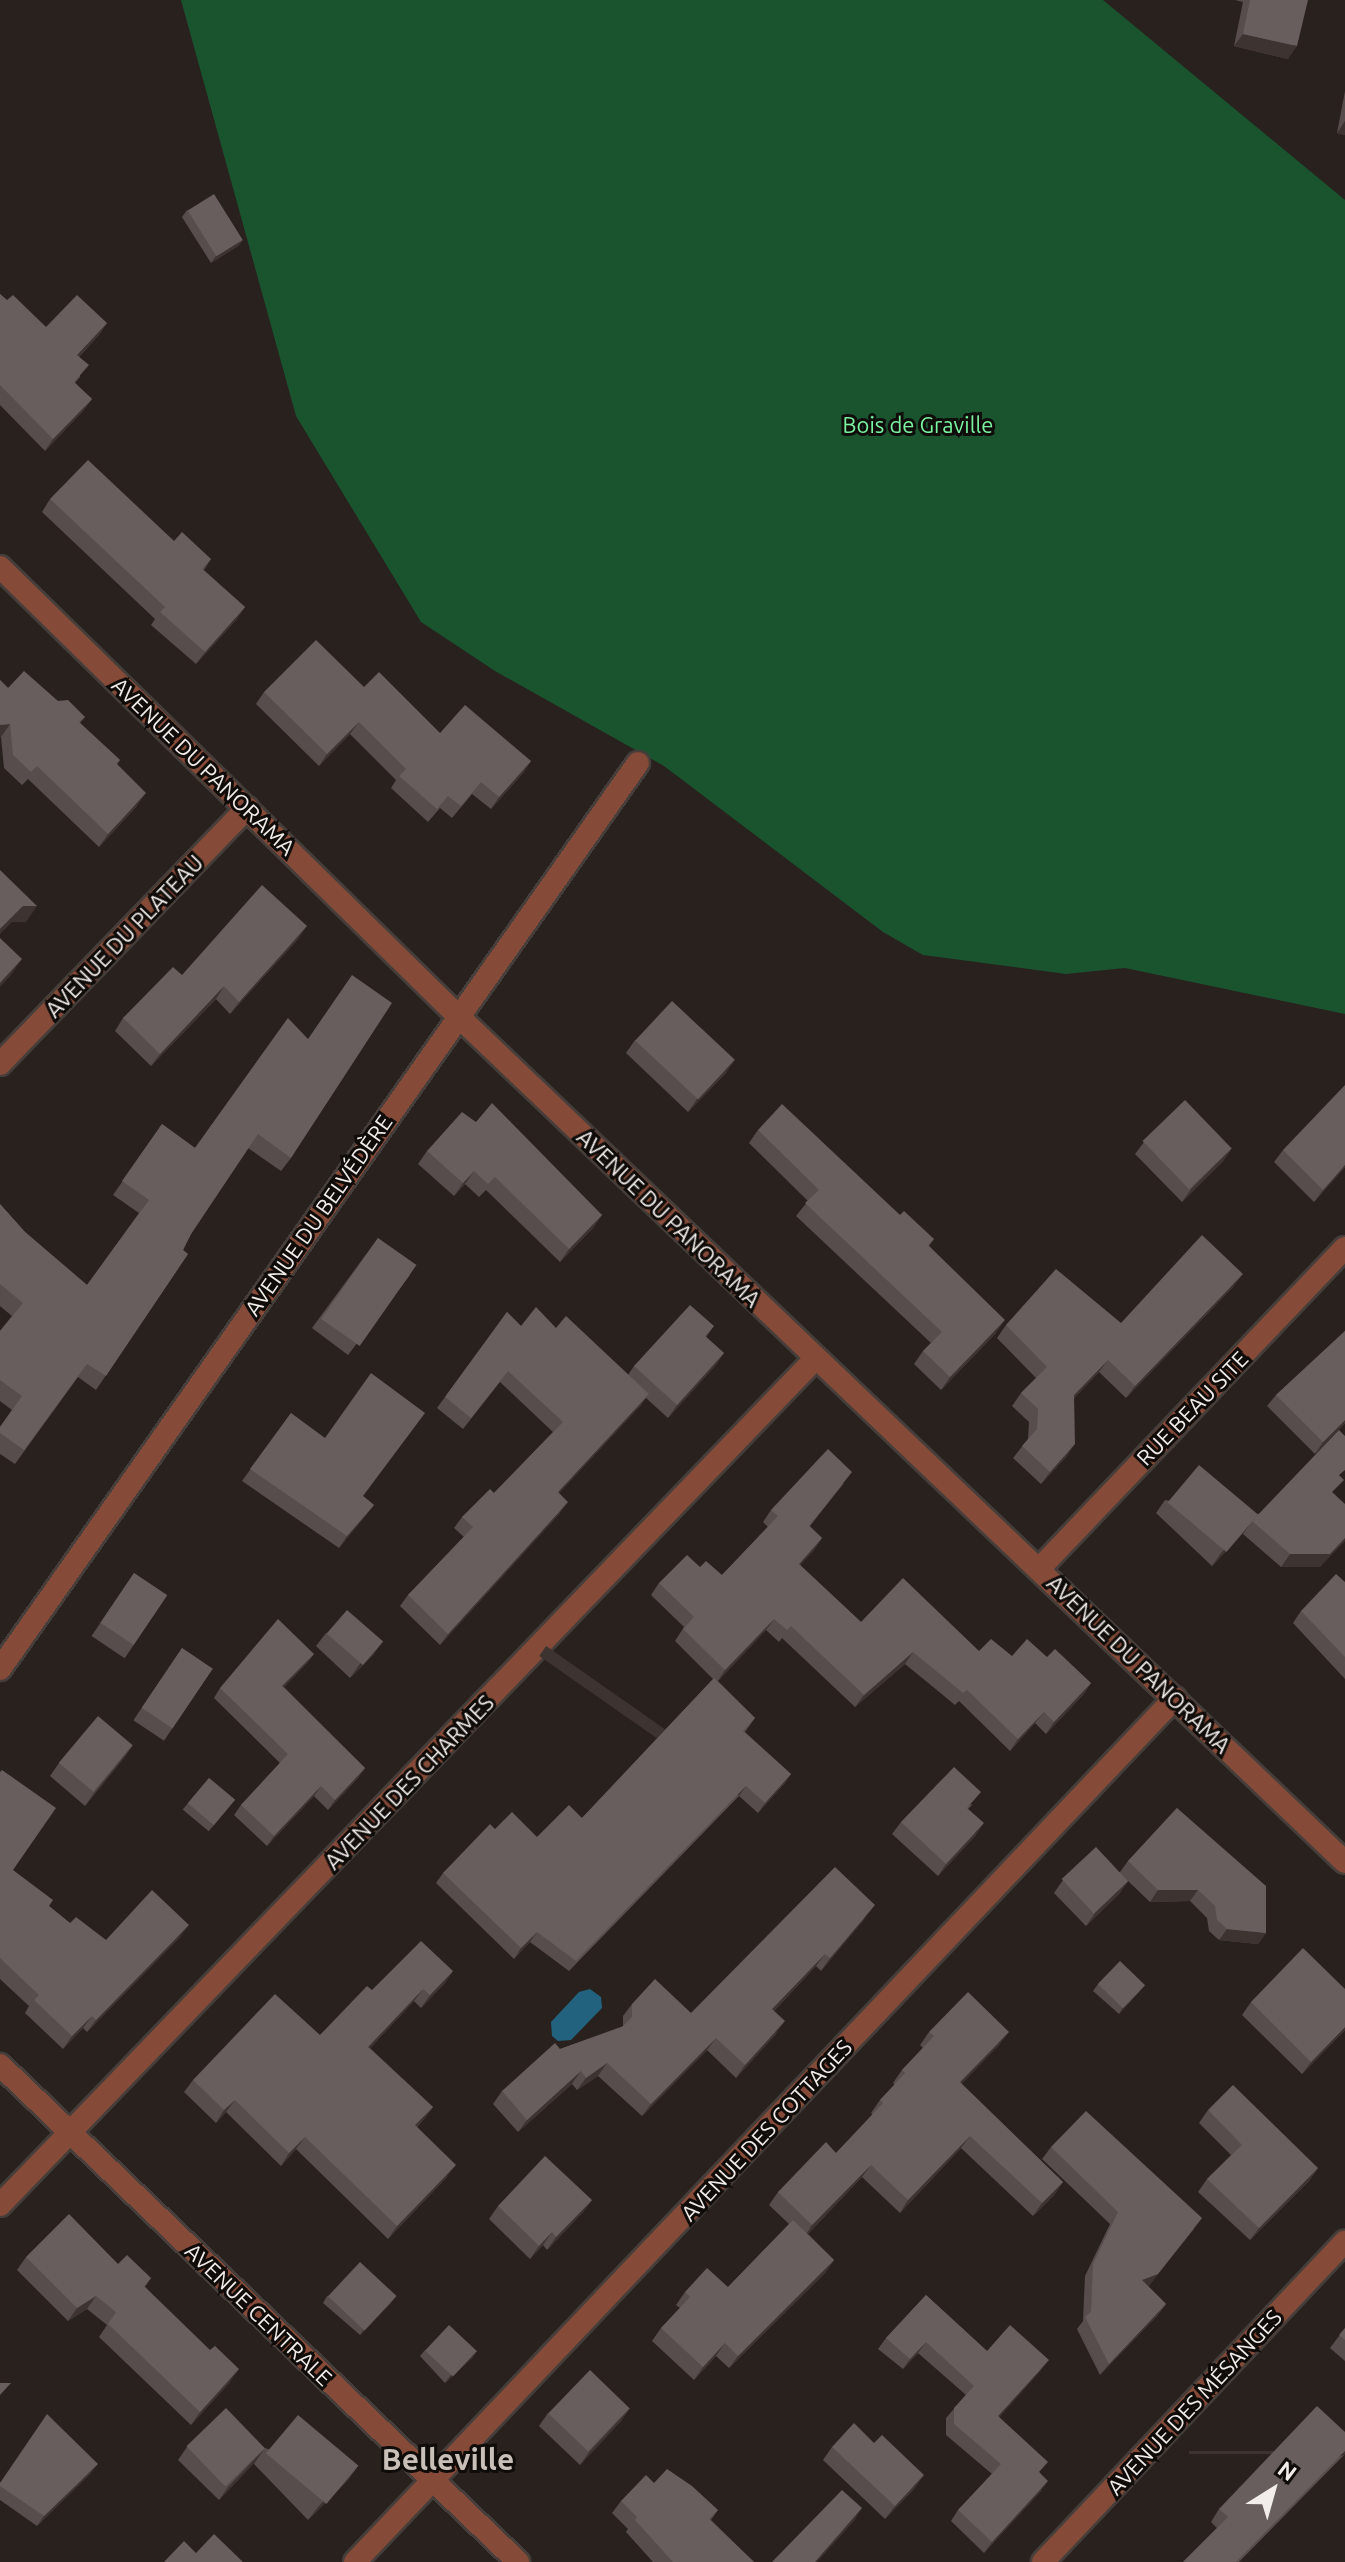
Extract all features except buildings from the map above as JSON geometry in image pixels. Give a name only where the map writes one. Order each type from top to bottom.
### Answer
[{"type":"street","name":"AVENUE DU PANORAMA","points":[[0,567],[457,1015],[1345,1862]]},
{"type":"street","name":"AVENUE DU BELVÉDÈRE","points":[[0,1669],[457,1015],[638,763]]},
{"type":"street","name":"AVENUE DU PLATEAU","points":[[0,1064],[247,808]]},
{"type":"street","name":"RUE BEAU SITE","points":[[1040,1568],[1345,1248]]},
{"type":"street","name":"AVENUE DES CHARMES","points":[[0,2205],[816,1358]]},
{"type":"street","name":"AVENUE DES COTTAGES","points":[[355,2562],[1175,1698]]},
{"type":"street","name":"AVENUE CENTRALE","points":[[0,2065],[518,2562]]},
{"type":"street","name":"AVENUE DES MÉSANGES","points":[[1043,2562],[1345,2242]]},
{"type":"green space","name":"Bois de Graville","points":[[181,0],[1103,0],[1345,200],[1345,1014],[1125,968],[1066,974],[923,955],[883,932],[664,766],[495,671],[421,622],[296,416]]},
{"type":"water","points":[[590,1989],[601,1997],[602,2008],[571,2040],[558,2041],[552,2036],[551,2022],[579,1992]]},
{"type":"district","name":"Belleville","points":[[448,2459]]}]
